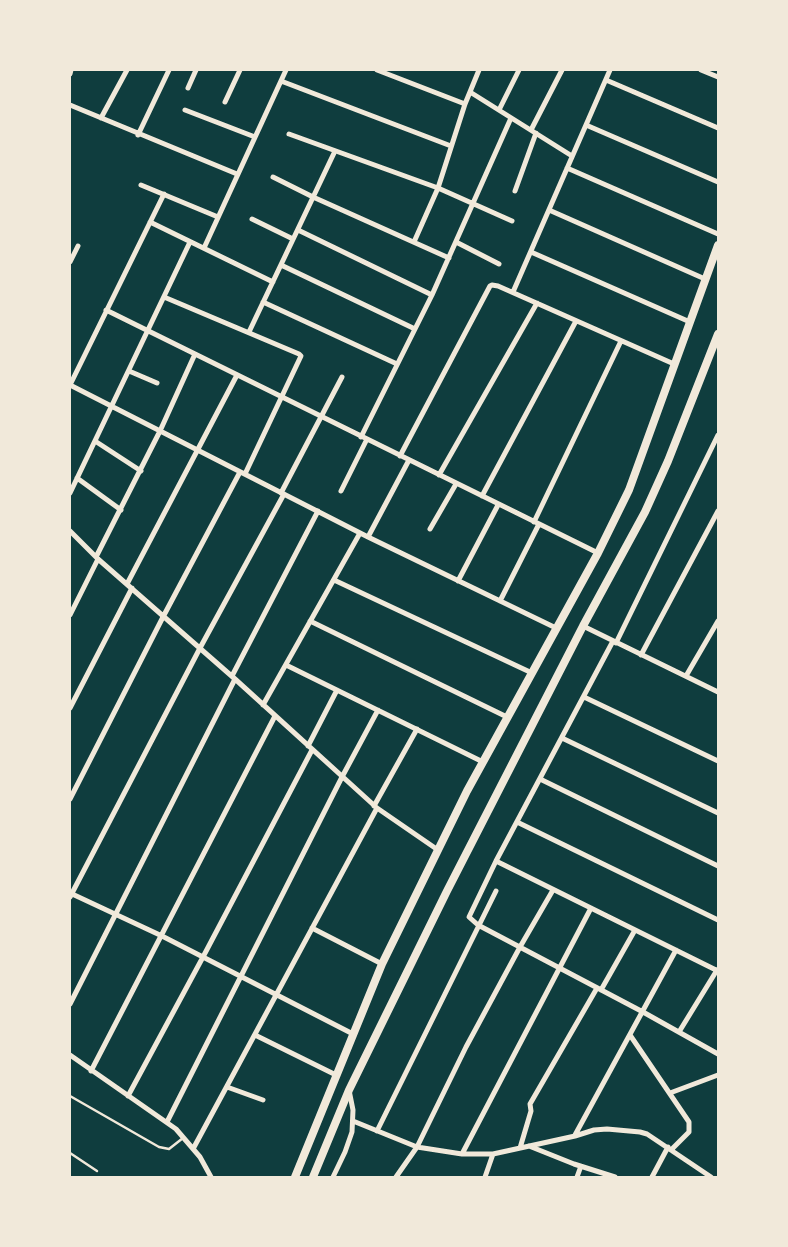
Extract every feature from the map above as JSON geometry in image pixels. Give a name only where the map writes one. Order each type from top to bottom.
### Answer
[{"type":"main road","points":[[294,1177],[382,964],[482,762],[598,553],[629,490],[718,245]]},
{"type":"main road","points":[[314,1177],[349,1090],[447,891],[583,626],[645,512],[668,461],[718,334]]},
{"type":"street","points":[[70,74],[72,70]]},
{"type":"street","points":[[101,118],[127,70]]},
{"type":"street","points":[[138,135],[169,70]]},
{"type":"street","points":[[188,88],[196,70]]},
{"type":"street","points":[[225,102],[240,70]]},
{"type":"street","points":[[204,248],[286,70]]},
{"type":"street","points":[[376,70],[465,104]]},
{"type":"street","points":[[414,242],[438,188],[465,104],[479,70]]},
{"type":"street","points":[[499,110],[519,70]]},
{"type":"street","points":[[515,191],[534,132],[562,70]]},
{"type":"street","points":[[513,292],[610,70]]},
{"type":"street","points":[[702,70],[718,77]]},
{"type":"street","points":[[606,80],[718,128]]},
{"type":"street","points":[[281,81],[451,146]]},
{"type":"street","points":[[470,92],[572,156]]},
{"type":"street","points":[[70,105],[138,135],[237,174]]},
{"type":"street","points":[[185,110],[255,137]]},
{"type":"street","points":[[341,491],[398,364],[449,258],[511,118]]},
{"type":"street","points":[[586,125],[718,182]]},
{"type":"street","points":[[289,134],[438,188],[512,220]]},
{"type":"street","points":[[249,332],[335,151]]},
{"type":"street","points":[[567,168],[718,234]]},
{"type":"street","points":[[273,177],[449,258]]},
{"type":"street","points":[[141,185],[218,217]]},
{"type":"street","points":[[164,194],[70,385],[360,533],[556,628]]},
{"type":"street","points":[[549,210],[705,279]]},
{"type":"street","points":[[252,219],[293,238]]},
{"type":"street","points":[[150,222],[273,282]]},
{"type":"street","points":[[298,230],[432,295]]},
{"type":"street","points":[[70,493],[190,242]]},
{"type":"street","points":[[456,242],[499,264]]},
{"type":"street","points":[[70,262],[78,246]]},
{"type":"street","points":[[531,252],[690,322]]},
{"type":"street","points":[[281,265],[415,329]]},
{"type":"street","points":[[400,456],[490,286],[495,285],[513,292],[674,364]]},
{"type":"street","points":[[70,799],[163,617],[282,398],[301,356],[164,297]]},
{"type":"street","points":[[263,302],[398,364]]},
{"type":"street","points":[[439,475],[537,303]]},
{"type":"street","points":[[106,310],[598,553]]},
{"type":"street","points":[[482,496],[576,321]]},
{"type":"street","points":[[500,601],[621,341]]},
{"type":"street","points":[[70,614],[141,471],[195,354]]},
{"type":"street","points":[[128,371],[157,383]]},
{"type":"street","points":[[70,708],[197,450],[237,375]]},
{"type":"street","points":[[342,377],[283,493],[71,894],[162,936],[353,1034]]},
{"type":"street","points":[[718,435],[615,642],[496,861],[469,915],[469,919],[478,925],[644,1012],[718,1054]]},
{"type":"street","points":[[95,441],[141,471]]},
{"type":"street","points":[[368,537],[408,460]]},
{"type":"street","points":[[77,478],[121,510]]},
{"type":"street","points":[[430,529],[456,484]]},
{"type":"street","points":[[458,581],[498,505]]},
{"type":"street","points":[[70,1004],[318,511]]},
{"type":"street","points":[[641,655],[718,511]]},
{"type":"street","points":[[70,531],[97,558],[234,678],[376,807],[438,850]]},
{"type":"street","points":[[263,705],[360,533]]},
{"type":"street","points":[[334,580],[532,673]]},
{"type":"street","points":[[310,621],[507,718]]},
{"type":"street","points":[[686,676],[718,621]]},
{"type":"street","points":[[583,626],[718,692]]},
{"type":"street","points":[[286,665],[482,762]]},
{"type":"street","points":[[128,1096],[203,957],[310,748],[337,690]]},
{"type":"street","points":[[584,697],[718,761]]},
{"type":"street","points":[[167,1122],[342,777],[378,710]]},
{"type":"street","points":[[91,1071],[275,716]]},
{"type":"street","points":[[193,1149],[416,729]]},
{"type":"street","points":[[562,738],[718,813]]},
{"type":"street","points":[[540,779],[718,866]]},
{"type":"street","points":[[517,822],[718,920]]},
{"type":"street","points":[[496,861],[717,970],[679,1032]]},
{"type":"street","points":[[396,1177],[417,1147],[466,1047],[553,890]]},
{"type":"street","points":[[377,1131],[496,891]]},
{"type":"street","points":[[462,1154],[591,908]]},
{"type":"street","points":[[312,928],[382,964]]},
{"type":"street","points":[[520,1148],[531,1111],[530,1104],[635,930]]},
{"type":"street","points":[[575,1136],[676,950]]},
{"type":"street","points":[[255,1035],[336,1075]]},
{"type":"street","points":[[630,1035],[689,1122],[690,1127],[686,1137],[669,1148],[652,1177]]},
{"type":"street","points":[[70,1056],[167,1122],[184,1137],[200,1158],[211,1177]]},
{"type":"street","points":[[670,1093],[718,1075]]},
{"type":"street","points":[[227,1087],[263,1100]]},
{"type":"street","points":[[333,1177],[349,1142],[353,1121],[352,1100],[349,1090]]},
{"type":"street","points":[[353,1121],[417,1147],[462,1154],[493,1154],[594,1130],[607,1129],[640,1132],[647,1134],[711,1177]]},
{"type":"street","points":[[528,1146],[616,1177]]},
{"type":"street","points":[[485,1177],[493,1154]]},
{"type":"street","points":[[577,1177],[581,1166]]},
{"type":"lane","points":[[70,1096],[160,1147],[169,1149],[184,1137]]},
{"type":"lane","points":[[70,1153],[97,1171]]}]
